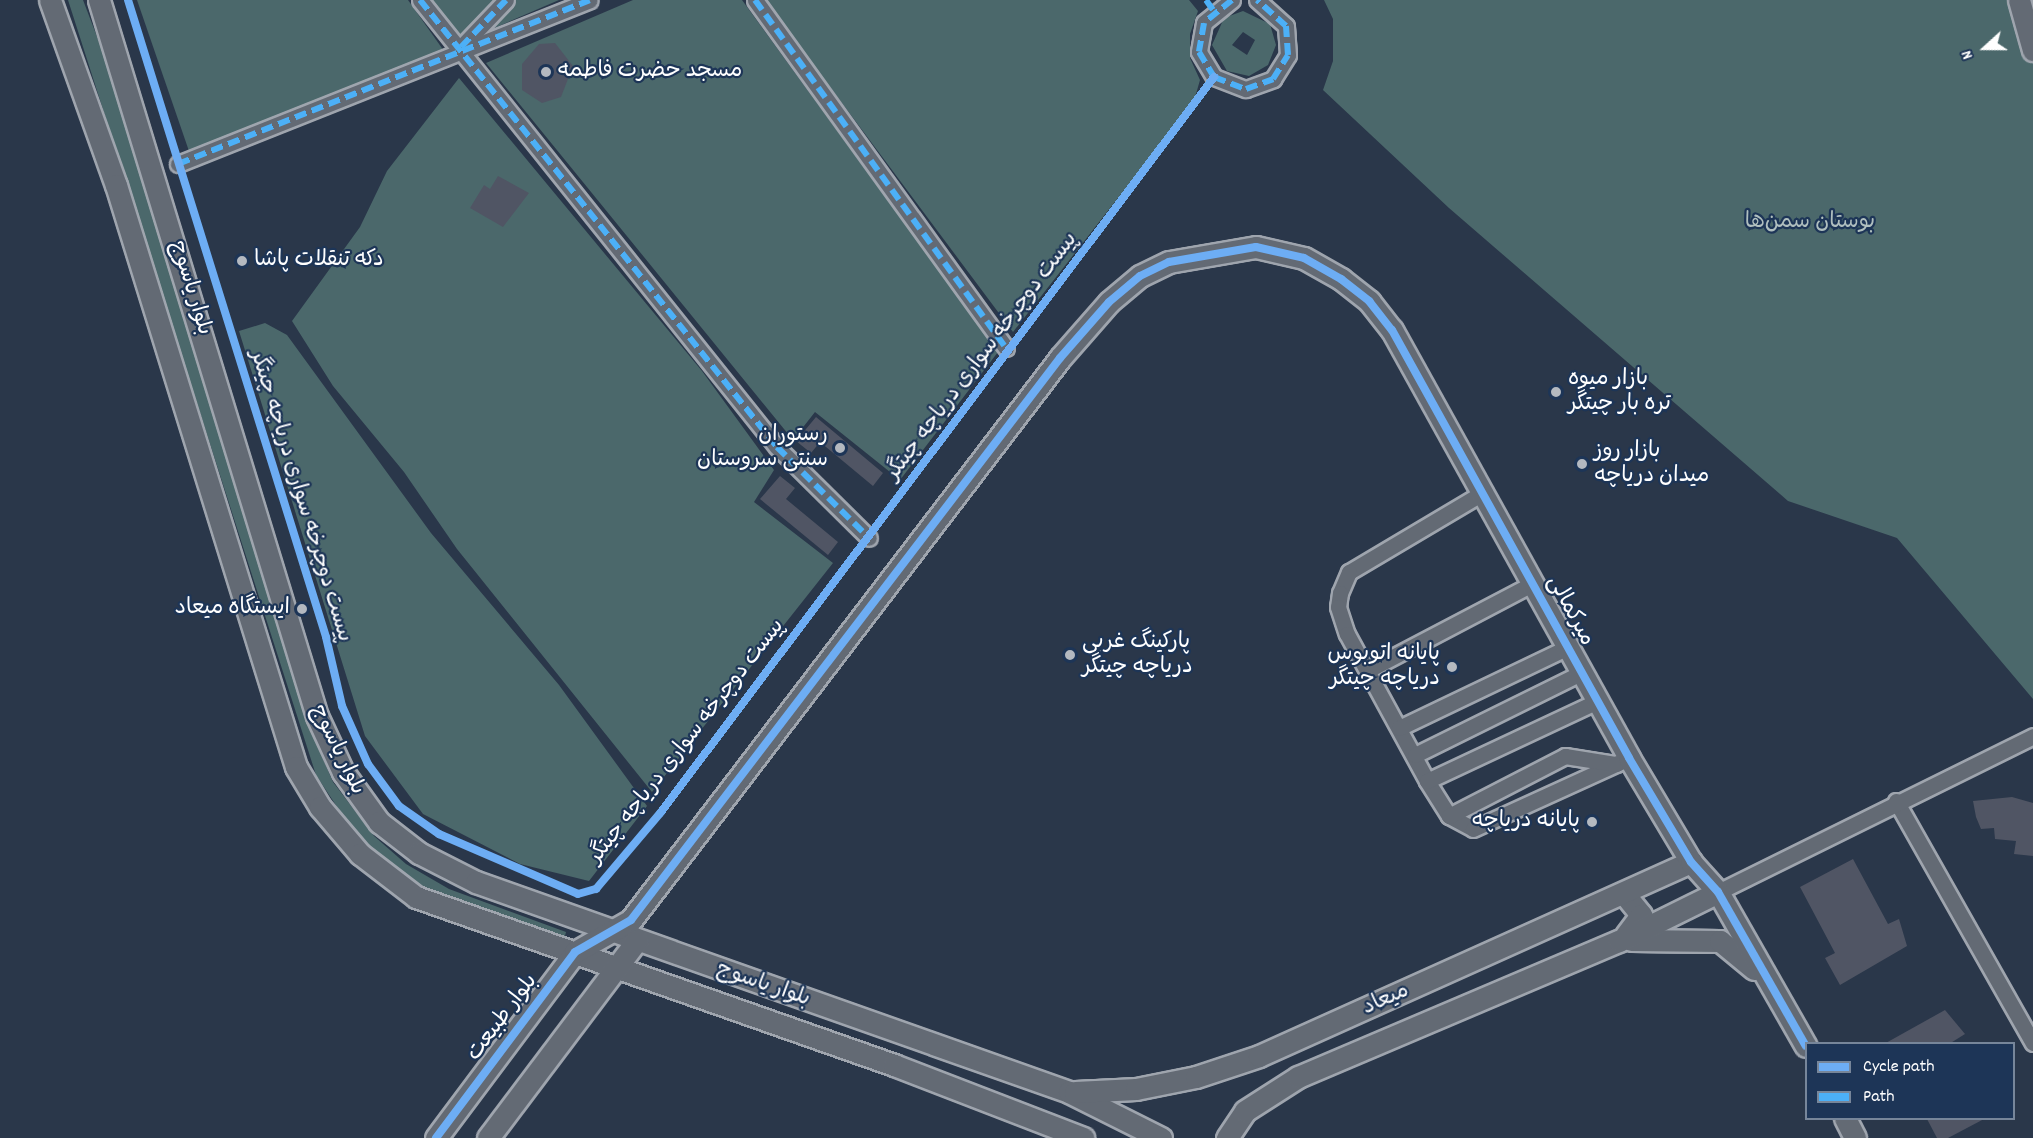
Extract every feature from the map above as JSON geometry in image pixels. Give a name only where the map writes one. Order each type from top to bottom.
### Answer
[{"type":"street","name":"بلوار یاسوج","points":[[50,0],[116,185],[296,767],[320,807],[360,854],[416,897],[620,967],[1083,1138]]},
{"type":"street","name":"بلوار یاسوج","points":[[99,0],[316,716],[343,771],[379,822],[419,853],[476,882],[609,930]]},
{"type":"street","points":[[420,0],[777,447],[869,537]]},
{"type":"street","points":[[459,49],[506,0]]},
{"type":"street","points":[[178,165],[459,49],[590,0]]},
{"type":"street","points":[[755,0],[1006,348]]},
{"type":"street","points":[[1232,0],[1209,5],[1199,37],[1205,66],[1224,84],[1260,86],[1282,68],[1290,40],[1278,14],[1257,0]]},
{"type":"street","points":[[2019,0],[2033,50]]},
{"type":"street","name":"میرکمالی","points":[[634,930],[1060,358],[1109,302],[1140,276],[1169,262],[1256,247],[1304,258],[1370,301],[1392,330],[1583,672],[1623,761],[1691,862],[1718,892],[1780,996],[1805,1044]]},
{"type":"street","points":[[1484,492],[1349,572],[1338,608],[1368,670],[1427,781],[1449,816],[1473,829],[1492,825],[1623,761]]},
{"type":"street","points":[[1368,670],[1534,583]]},
{"type":"street","points":[[1399,728],[1568,648]]},
{"type":"street","points":[[1415,755],[1583,672]]},
{"type":"street","points":[[1427,781],[1598,701]]},
{"type":"street","points":[[1718,892],[1896,801],[2033,736]]},
{"type":"street","points":[[1449,816],[1565,756],[1623,761]]},
{"type":"street","points":[[1896,801],[2033,1043]]},
{"type":"street","name":"میعاد","points":[[1069,1092],[1166,1083],[1259,1056],[1625,895],[1691,862]]},
{"type":"street","name":"میعاد","points":[[1227,1138],[1245,1111],[1298,1077],[1619,940],[1718,892]]},
{"type":"street","points":[[1619,940],[1637,927],[1641,915],[1625,895]]},
{"type":"street","name":"بلوار طبیعت","points":[[436,1138],[575,952],[609,930],[634,930]]},
{"type":"street","name":"بلوار یاسوج","points":[[634,930],[1069,1092],[1161,1138]]},
{"type":"street","points":[[488,1138],[620,967],[634,930]]},
{"type":"street","points":[[1619,940],[1675,936],[1720,941],[1738,951],[1780,996]]},
{"type":"street","points":[[1846,1120],[1856,1138]]},
{"type":"green space","points":[[68,0],[83,0],[101,47],[311,731],[333,782],[374,836],[406,864],[449,889],[566,932],[564,940],[456,904],[410,881],[353,831],[316,775]]},
{"type":"green space","points":[[137,0],[408,0],[444,51],[190,154]]},
{"type":"green space","points":[[430,0],[559,0],[462,42]]},
{"type":"green space","points":[[633,0],[742,0],[998,352],[900,480],[815,412],[793,440],[486,63]]},
{"type":"green space","points":[[765,0],[1189,0],[1198,11],[1190,34],[1190,58],[1200,80],[1194,101],[1013,332]]},
{"type":"green space","name":"بوستان سمن‌ها","points":[[1324,0],[2033,0],[2033,699],[1897,538],[1788,501],[1449,208],[1323,90],[1333,61],[1333,19]]},
{"type":"green space","points":[[1243,11],[1270,24],[1276,45],[1268,65],[1249,76],[1227,71],[1212,45],[1224,18]],"holes":[[[1243,32],[1255,40],[1247,55],[1232,45]]]},
{"type":"green space","points":[[459,78],[702,371],[774,470],[754,502],[833,563],[652,792],[457,549],[404,472],[333,386],[292,321],[360,227],[387,171]]},
{"type":"green space","points":[[265,323],[287,335],[431,533],[559,685],[647,806],[589,881],[520,864],[423,814],[365,736],[239,331]]},
{"type":"building","name":"مسجد حضرت فاطمه","points":[[555,43],[573,66],[561,97],[542,103],[522,90],[522,64],[539,44]]},
{"type":"building","points":[[498,176],[529,193],[503,227],[470,208],[484,185],[490,189]]},
{"type":"building","name":"رستوران سنتی سروستان","points":[[816,417],[883,473],[873,486],[820,442],[811,453],[796,441]]},
{"type":"building","points":[[780,476],[795,488],[786,499],[838,542],[828,555],[760,499]]},
{"type":"building","points":[[2012,797],[2033,803],[2033,856],[2014,854],[2016,841],[1995,839],[1994,828],[1981,829],[1976,817],[1973,801]]},
{"type":"building","points":[[1853,859],[1888,924],[1899,919],[1907,946],[1840,985],[1825,958],[1835,953],[1800,887]]},
{"type":"building","points":[[1945,1010],[1965,1034],[1952,1042],[1888,1042]]},
{"type":"building","points":[[1928,1120],[1982,1120],[1948,1138],[1937,1138]]},
{"type":"marked path","points":[[420,0],[777,447],[869,538]]},
{"type":"marked path","points":[[461,47],[506,0]]},
{"type":"marked path","points":[[178,164],[590,0]]},
{"type":"marked path","points":[[755,0],[1006,348]]},
{"type":"marked path","points":[[1206,0],[1213,10]]},
{"type":"marked path","points":[[1232,0],[1204,23],[1199,52],[1214,77],[1246,89],[1273,79],[1288,55],[1286,26],[1257,0]]},
{"type":"cycle path","name":"پیست دوچرخه سواری دریاچه چیتگر","points":[[128,0],[326,637],[342,706],[368,764],[399,806],[439,834],[578,894],[596,889],[661,812],[1214,77]]},
{"type":"cycle path","points":[[436,1138],[575,952],[631,920],[1060,358],[1109,302],[1140,276],[1169,262],[1256,247],[1304,258],[1341,279],[1369,301],[1392,330],[1629,758],[1691,862],[1718,892],[1805,1044]]},
{"type":"place","name":"مسجد حضرت فاطمه","points":[[546,72]]},
{"type":"place","name":"دکه تنقلات پاشا","points":[[242,261]]},
{"type":"place","name":"بازار میوه تره بار چیتگر","points":[[1556,392]]},
{"type":"place","name":"رستوران سنتی سروستان","points":[[840,448]]},
{"type":"place","name":"بازار روز میدان دریاچه","points":[[1582,464]]},
{"type":"place","name":"ایستگاه میعاد","points":[[302,609]]},
{"type":"place","name":"پارکینگ غربی دریاچه چیتگر","points":[[1070,655]]},
{"type":"place","name":"پایانه اتوبوس دریاچه چیتگر","points":[[1452,667]]},
{"type":"place","name":"پایانه دریاچه","points":[[1592,822]]}]
